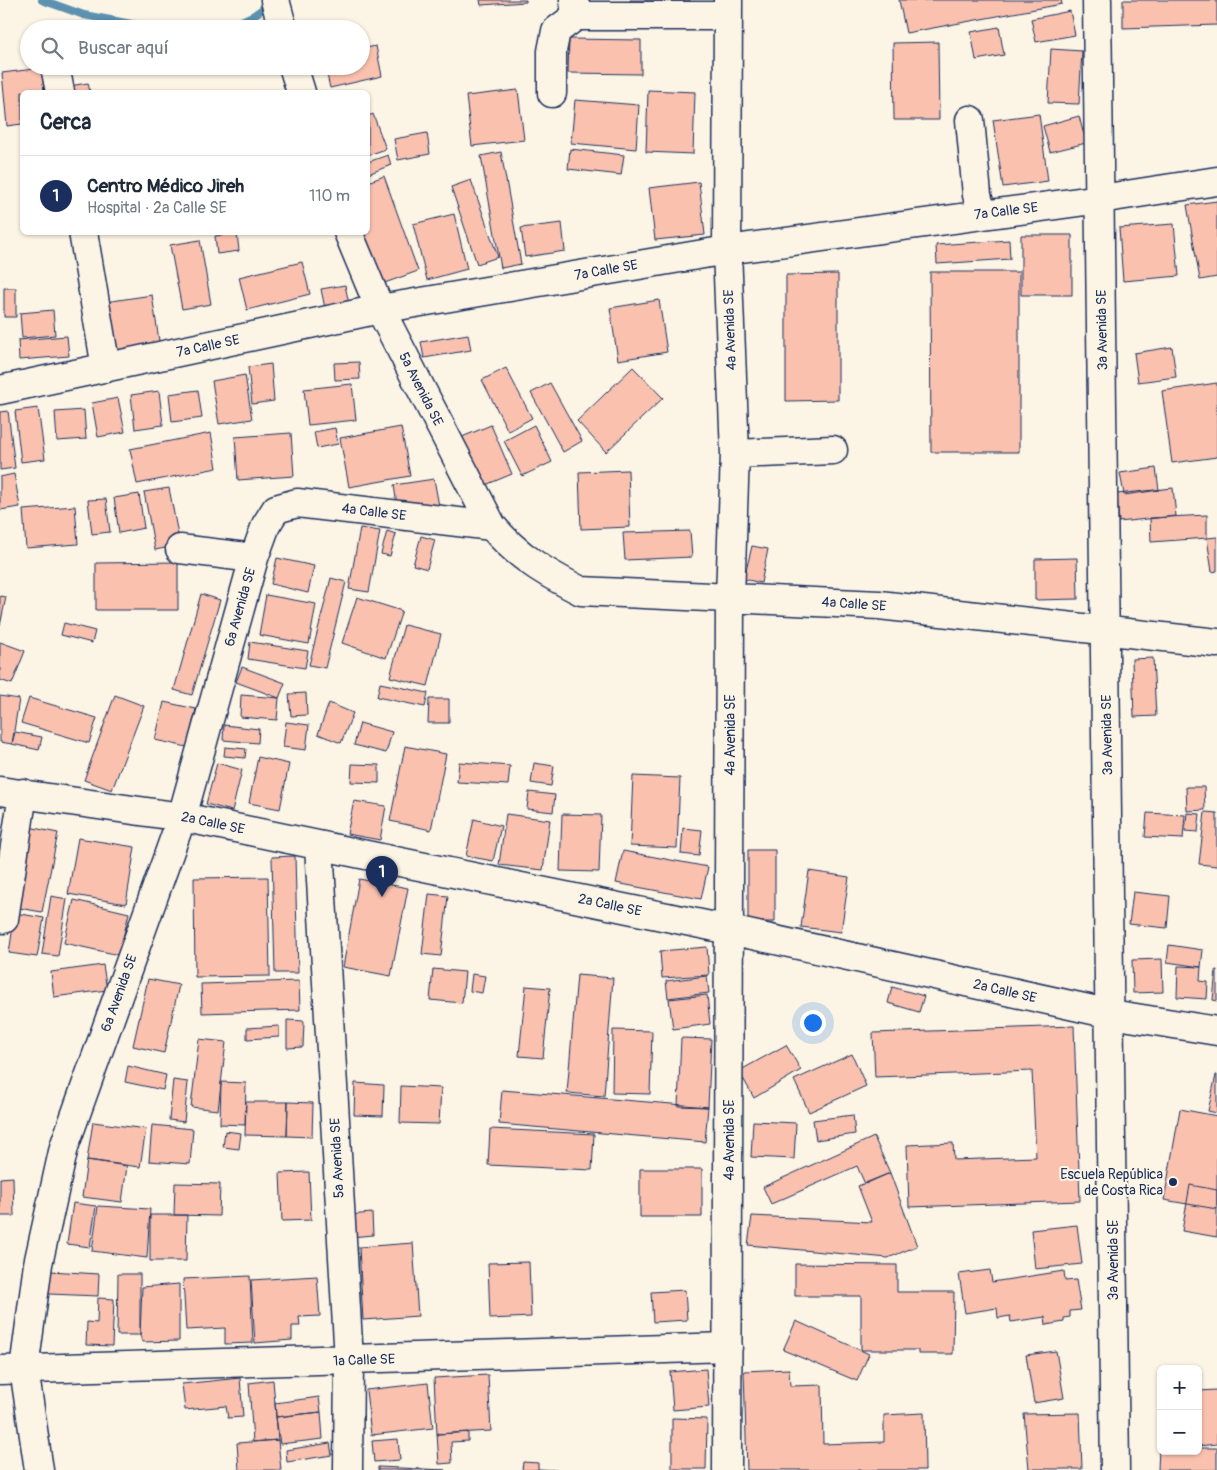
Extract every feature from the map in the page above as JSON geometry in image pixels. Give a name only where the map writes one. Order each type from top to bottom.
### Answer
[{"type":"street","points":[[275,0],[281,20]]},
{"type":"street","name":"3a Avenida SE","points":[[1097,0],[1111,1014],[1115,1470]]},
{"type":"street","points":[[552,93],[552,52],[556,31],[575,8],[728,8]]},
{"type":"street","name":"4a Avenida SE","points":[[726,1470],[730,930],[730,596],[735,454],[727,250],[728,8]]},
{"type":"street","points":[[57,75],[60,90]]},
{"type":"street","points":[[296,75],[300,90]]},
{"type":"street","points":[[970,120],[977,195],[982,214]]},
{"type":"street","name":"7a Calle SE","points":[[0,390],[380,309],[727,250],[982,214],[1100,200],[1217,181]]},
{"type":"street","points":[[84,235],[106,368]]},
{"type":"street","name":"5a Avenida SE","points":[[349,235],[380,309],[498,534]]},
{"type":"street","points":[[735,454],[832,450]]},
{"type":"street","name":"4a Calle SE","points":[[266,525],[276,509],[297,503],[498,534],[538,568],[581,591],[730,596],[879,605],[1217,643]]},
{"type":"street","name":"6a Avenida SE","points":[[39,1470],[12,1370],[64,1147],[182,817],[254,558],[266,525]]},
{"type":"street","points":[[180,549],[254,558]]},
{"type":"street","points":[[4,920],[11,792]]},
{"type":"street","name":"2a Calle SE","points":[[11,792],[182,817],[730,930],[1111,1014],[1217,1031]]},
{"type":"street","name":"5a Avenida SE","points":[[319,846],[349,1360],[348,1470]]},
{"type":"street","name":"1a Calle SE","points":[[12,1370],[728,1347]]},
{"type":"building","points":[[480,0],[526,0],[526,2],[481,5]]},
{"type":"building","points":[[630,0],[690,0],[691,9],[631,13]]},
{"type":"building","points":[[899,0],[1061,0],[1062,4],[906,33]]},
{"type":"building","points":[[1123,0],[1217,0],[1217,25],[1123,28]]},
{"type":"building","points":[[1070,11],[1075,35],[1036,42],[1031,19]]},
{"type":"building","points":[[999,27],[1004,55],[976,60],[971,32]]},
{"type":"building","points":[[569,39],[641,40],[641,74],[568,73]]},
{"type":"building","points":[[938,42],[939,120],[894,120],[893,43]]},
{"type":"building","points":[[376,46],[382,76],[330,88],[327,75],[370,75],[370,47]]},
{"type":"building","points":[[1051,49],[1082,51],[1079,104],[1048,103]]},
{"type":"building","points":[[20,71],[20,75],[43,75],[44,90],[20,90],[20,124],[7,126],[2,73]]},
{"type":"building","points":[[88,83],[90,90],[64,90],[63,87]]},
{"type":"building","points":[[518,90],[524,140],[472,146],[466,96]]},
{"type":"building","points":[[648,90],[695,92],[693,154],[646,152]]},
{"type":"building","points":[[575,100],[639,105],[636,149],[571,143]]},
{"type":"building","points":[[373,114],[386,149],[370,154],[370,115]]},
{"type":"building","points":[[1039,114],[1048,181],[1003,187],[993,120]]},
{"type":"building","points":[[1079,116],[1086,143],[1050,152],[1043,126]]},
{"type":"building","points":[[427,133],[430,154],[398,160],[394,139]]},
{"type":"building","points":[[570,149],[624,155],[621,175],[568,169]]},
{"type":"building","points":[[501,152],[521,264],[501,268],[481,156]]},
{"type":"building","points":[[388,155],[391,165],[370,173],[370,161]]},
{"type":"building","points":[[384,176],[418,271],[379,285],[361,235],[370,235],[370,181]]},
{"type":"building","points":[[471,180],[498,257],[477,264],[451,187]]},
{"type":"building","points":[[699,182],[705,235],[655,240],[649,188]]},
{"type":"building","points":[[1217,201],[1217,277],[1200,280],[1187,205]]},
{"type":"building","points":[[454,214],[467,269],[427,280],[413,224]]},
{"type":"building","points":[[562,223],[565,251],[525,257],[521,228]]},
{"type":"building","points":[[1174,224],[1179,276],[1123,281],[1119,228]]},
{"type":"building","points":[[237,235],[239,251],[217,254],[215,236]]},
{"type":"building","points":[[1021,235],[1072,235],[1072,295],[1021,295]]},
{"type":"building","points":[[200,240],[211,304],[182,309],[170,245]]},
{"type":"building","points":[[1009,240],[1010,259],[937,264],[936,245]]},
{"type":"building","points":[[302,262],[310,294],[247,310],[239,277]]},
{"type":"building","points":[[930,272],[1019,272],[1019,452],[931,452]]},
{"type":"building","points":[[838,274],[838,400],[786,401],[786,275]]},
{"type":"building","points":[[345,285],[350,309],[326,313],[321,289]]},
{"type":"building","points":[[4,288],[16,288],[16,317],[4,317]]},
{"type":"building","points":[[152,295],[160,347],[114,354],[105,302]]},
{"type":"building","points":[[659,300],[667,352],[618,360],[610,308]]},
{"type":"building","points":[[53,310],[55,335],[22,338],[20,313]]},
{"type":"building","points":[[468,334],[471,350],[424,358],[421,342]]},
{"type":"building","points":[[67,336],[69,356],[19,360],[18,340]]},
{"type":"building","points":[[1172,347],[1176,377],[1138,382],[1134,353]]},
{"type":"building","points":[[359,362],[360,379],[335,380],[334,363]]},
{"type":"building","points":[[271,364],[274,401],[252,404],[248,367]]},
{"type":"building","points":[[633,367],[663,398],[606,452],[577,421]]},
{"type":"building","points":[[506,368],[532,418],[508,431],[482,380]]},
{"type":"building","points":[[245,375],[252,419],[219,424],[212,381]]},
{"type":"building","points":[[550,383],[582,441],[563,452],[531,393]]},
{"type":"building","points":[[1217,383],[1217,457],[1172,463],[1162,391]]},
{"type":"building","points":[[352,384],[356,420],[308,425],[304,389]]},
{"type":"building","points":[[198,390],[202,418],[172,422],[169,394]]},
{"type":"building","points":[[159,391],[163,425],[135,429],[131,395]]},
{"type":"building","points":[[118,398],[125,432],[98,437],[92,403]]},
{"type":"building","points":[[38,408],[45,459],[21,462],[15,411]]},
{"type":"building","points":[[84,410],[86,439],[57,441],[55,412]]},
{"type":"building","points":[[8,411],[15,468],[0,470],[0,412]]},
{"type":"building","points":[[491,425],[512,474],[483,486],[462,437]]},
{"type":"building","points":[[534,425],[552,462],[522,476],[504,441]]},
{"type":"building","points":[[401,427],[410,476],[349,487],[340,438]]},
{"type":"building","points":[[335,428],[338,444],[317,448],[314,432]]},
{"type":"building","points":[[211,433],[217,468],[137,484],[130,449]]},
{"type":"building","points":[[291,433],[294,476],[238,480],[235,437]]},
{"type":"building","points":[[1156,468],[1159,490],[1124,495],[1120,473]]},
{"type":"building","points":[[628,470],[630,527],[581,529],[579,472]]},
{"type":"building","points":[[14,474],[20,507],[0,510],[0,477]]},
{"type":"building","points":[[434,479],[439,506],[398,512],[394,485]]},
{"type":"building","points":[[169,488],[180,545],[155,550],[144,492]]},
{"type":"building","points":[[1173,488],[1176,516],[1119,522],[1117,494]]},
{"type":"building","points":[[139,494],[144,528],[119,533],[114,498]]},
{"type":"building","points":[[106,499],[110,532],[92,534],[88,500]]},
{"type":"building","points":[[75,506],[78,544],[26,548],[23,510]]},
{"type":"building","points":[[1207,515],[1207,538],[1151,542],[1150,518]]},
{"type":"building","points":[[360,528],[380,531],[369,592],[349,589]]},
{"type":"building","points":[[387,531],[396,534],[390,556],[381,554]]},
{"type":"building","points":[[690,531],[692,557],[625,560],[623,533]]},
{"type":"building","points":[[421,536],[435,540],[427,569],[413,565]]},
{"type":"building","points":[[1217,537],[1217,571],[1212,572],[1207,538]]},
{"type":"building","points":[[752,546],[768,549],[761,583],[744,579]]},
{"type":"building","points":[[277,558],[314,566],[308,593],[271,584]]},
{"type":"building","points":[[1077,558],[1078,599],[1035,600],[1035,559]]},
{"type":"building","points":[[178,562],[178,610],[96,610],[96,563]]},
{"type":"building","points":[[331,578],[346,582],[325,668],[309,665]]},
{"type":"building","points":[[201,594],[220,600],[192,695],[174,690]]},
{"type":"building","points":[[266,595],[316,604],[309,644],[259,635]]},
{"type":"building","points":[[0,596],[6,597],[0,626]]},
{"type":"building","points":[[357,597],[402,611],[386,658],[342,643]]},
{"type":"building","points":[[64,623],[95,631],[92,643],[61,635]]},
{"type":"building","points":[[404,625],[441,634],[428,686],[390,677]]},
{"type":"building","points":[[0,642],[25,651],[12,684],[0,680]]},
{"type":"building","points":[[250,642],[308,651],[305,668],[248,659]]},
{"type":"building","points":[[1153,658],[1156,716],[1134,717],[1132,659]]},
{"type":"building","points":[[242,667],[285,683],[279,698],[236,682]]},
{"type":"building","points":[[380,683],[428,693],[425,707],[377,697]]},
{"type":"building","points":[[306,693],[307,715],[291,716],[289,694]]},
{"type":"building","points":[[115,695],[144,706],[112,790],[84,780]]},
{"type":"building","points":[[241,695],[279,698],[277,720],[240,717]]},
{"type":"building","points":[[0,696],[19,699],[12,744],[0,742]]},
{"type":"building","points":[[29,698],[97,718],[89,743],[21,723]]},
{"type":"building","points":[[429,699],[449,699],[449,723],[428,723]]},
{"type":"building","points":[[164,702],[196,709],[187,747],[155,740]]},
{"type":"building","points":[[329,703],[353,713],[341,743],[318,734]]},
{"type":"building","points":[[286,722],[309,725],[306,750],[283,747]]},
{"type":"building","points":[[360,723],[392,732],[386,753],[354,745]]},
{"type":"building","points":[[224,725],[259,729],[258,743],[223,740]]},
{"type":"building","points":[[15,732],[42,737],[39,750],[12,744]]},
{"type":"building","points":[[405,746],[446,754],[431,830],[390,821]]},
{"type":"building","points":[[225,747],[246,749],[245,758],[224,756]]},
{"type":"building","points":[[258,757],[289,764],[280,809],[249,803]]},
{"type":"building","points":[[459,762],[510,766],[508,785],[457,782]]},
{"type":"building","points":[[217,763],[242,770],[232,811],[206,804]]},
{"type":"building","points":[[534,763],[554,766],[551,786],[531,783]]},
{"type":"building","points":[[352,764],[379,765],[379,783],[351,782]]},
{"type":"building","points":[[633,776],[680,778],[677,848],[630,846]]},
{"type":"building","points":[[1186,787],[1204,787],[1205,810],[1187,811]]},
{"type":"building","points":[[529,792],[555,795],[553,812],[527,809]]},
{"type":"building","points":[[354,801],[386,806],[380,840],[347,834]]},
{"type":"building","points":[[1205,812],[1217,813],[1217,866],[1199,864]]},
{"type":"building","points":[[1147,813],[1185,815],[1183,839],[1145,837]]},
{"type":"building","points":[[1187,813],[1200,814],[1198,832],[1185,831]]},
{"type":"building","points":[[506,814],[550,820],[543,870],[499,865]]},
{"type":"building","points":[[562,814],[601,815],[599,872],[560,871]]},
{"type":"building","points":[[474,819],[501,826],[493,861],[466,856]]},
{"type":"building","points":[[29,827],[58,833],[42,912],[13,907]]},
{"type":"building","points":[[683,828],[702,830],[699,856],[681,854]]},
{"type":"building","points":[[78,838],[135,847],[126,904],[68,894]]},
{"type":"building","points":[[748,850],[775,850],[775,922],[748,922]]},
{"type":"building","points":[[623,851],[708,867],[701,899],[616,883]]},
{"type":"building","points":[[295,856],[298,973],[275,973],[272,857]]},
{"type":"building","points":[[809,871],[849,877],[841,932],[801,927]]},
{"type":"building","points":[[268,877],[270,976],[195,977],[194,878]]},
{"type":"building","points":[[359,879],[408,888],[391,976],[343,967]]},
{"type":"building","points":[[1133,892],[1170,896],[1167,928],[1129,924]]},
{"type":"building","points":[[429,894],[448,896],[441,956],[422,954]]},
{"type":"building","points":[[51,896],[67,899],[58,956],[42,954]]},
{"type":"building","points":[[74,900],[129,913],[119,955],[64,943]]},
{"type":"building","points":[[15,913],[44,918],[37,957],[9,953]]},
{"type":"building","points":[[1169,945],[1203,950],[1201,967],[1167,962]]},
{"type":"building","points":[[707,947],[709,975],[662,978],[660,951]]},
{"type":"building","points":[[1162,959],[1163,992],[1133,993],[1132,960]]},
{"type":"building","points":[[103,965],[107,990],[54,997],[51,972]]},
{"type":"building","points":[[1178,966],[1201,967],[1200,981],[1208,982],[1207,999],[1177,997]]},
{"type":"building","points":[[433,969],[465,972],[462,1003],[430,1000]]},
{"type":"building","points":[[1217,970],[1217,1001],[1213,1000]]},
{"type":"building","points":[[472,974],[485,976],[482,993],[470,991]]},
{"type":"building","points":[[577,975],[613,978],[604,1096],[567,1093]]},
{"type":"building","points":[[707,976],[709,993],[668,998],[666,981]]},
{"type":"building","points":[[148,979],[179,985],[164,1053],[133,1046]]},
{"type":"building","points":[[299,981],[300,1010],[202,1013],[201,984]]},
{"type":"building","points":[[526,986],[550,988],[543,1058],[519,1056]]},
{"type":"building","points":[[892,987],[924,996],[919,1012],[888,1003]]},
{"type":"building","points":[[707,995],[710,1024],[673,1029],[669,999]]},
{"type":"building","points":[[287,1020],[304,1021],[303,1047],[287,1048]]},
{"type":"building","points":[[279,1026],[279,1037],[247,1039],[247,1028]]},
{"type":"building","points":[[1074,1026],[1080,1201],[909,1207],[907,1145],[953,1143],[954,1160],[1036,1157],[1032,1071],[875,1077],[873,1033]]},
{"type":"building","points":[[613,1030],[652,1031],[650,1094],[612,1093]]},
{"type":"building","points":[[681,1038],[711,1039],[708,1107],[678,1106]]},
{"type":"building","points":[[199,1039],[226,1042],[218,1110],[191,1107]]},
{"type":"building","points":[[786,1045],[801,1070],[754,1098],[739,1071]]},
{"type":"building","points":[[852,1054],[866,1086],[809,1112],[794,1080]]},
{"type":"building","points":[[128,1066],[166,1075],[163,1090],[125,1082]]},
{"type":"building","points":[[1217,1075],[1217,1113],[1208,1111]]},
{"type":"building","points":[[173,1080],[188,1082],[184,1122],[169,1120]]},
{"type":"building","points":[[221,1082],[246,1083],[245,1125],[220,1124]]},
{"type":"building","points":[[355,1083],[384,1085],[383,1116],[354,1115]]},
{"type":"building","points":[[401,1086],[441,1088],[439,1124],[400,1123]]},
{"type":"building","points":[[502,1090],[708,1107],[705,1142],[499,1124]]},
{"type":"building","points":[[246,1102],[288,1102],[287,1136],[245,1135]]},
{"type":"building","points":[[288,1102],[313,1103],[312,1137],[287,1136]]},
{"type":"building","points":[[1180,1109],[1217,1116],[1217,1209],[1164,1200]]},
{"type":"building","points":[[853,1115],[855,1134],[816,1140],[813,1120]]},
{"type":"building","points":[[753,1121],[796,1123],[794,1159],[751,1157]]},
{"type":"building","points":[[93,1122],[146,1129],[140,1167],[87,1160]]},
{"type":"building","points":[[152,1125],[193,1129],[190,1164],[149,1161]]},
{"type":"building","points":[[490,1129],[594,1134],[592,1170],[488,1165]]},
{"type":"building","points":[[225,1131],[241,1133],[239,1149],[223,1147]]},
{"type":"building","points":[[874,1137],[890,1173],[865,1184],[857,1166],[771,1204],[763,1187]]},
{"type":"building","points":[[87,1160],[127,1166],[122,1202],[82,1197]]},
{"type":"building","points":[[640,1169],[702,1169],[702,1217],[640,1217]]},
{"type":"building","points":[[309,1172],[311,1220],[282,1221],[280,1173]]},
{"type":"building","points":[[890,1173],[917,1246],[888,1258],[748,1245],[752,1216],[872,1222],[858,1186]]},
{"type":"building","points":[[13,1177],[14,1216],[0,1216],[0,1178]]},
{"type":"building","points":[[175,1183],[220,1184],[219,1216],[174,1215]]},
{"type":"building","points":[[1190,1185],[1217,1190],[1217,1237],[1182,1231]]},
{"type":"building","points":[[73,1203],[96,1206],[90,1247],[67,1244]]},
{"type":"building","points":[[98,1206],[150,1209],[147,1258],[92,1251]]},
{"type":"building","points":[[372,1213],[373,1235],[350,1237],[349,1215]]},
{"type":"building","points":[[150,1215],[187,1215],[186,1261],[150,1261]]},
{"type":"building","points":[[1077,1225],[1082,1264],[1035,1269],[1031,1230]]},
{"type":"building","points":[[413,1243],[418,1316],[363,1320],[359,1247]]},
{"type":"building","points":[[529,1262],[531,1317],[490,1319],[488,1263]]},
{"type":"building","points":[[795,1264],[897,1265],[897,1292],[954,1292],[953,1354],[918,1354],[918,1350],[861,1350],[861,1296],[795,1296]]},
{"type":"building","points":[[990,1270],[992,1282],[1064,1271],[1065,1281],[1076,1280],[1081,1310],[1070,1311],[1070,1317],[1064,1318],[1064,1322],[1046,1325],[1045,1317],[1011,1322],[1010,1316],[998,1318],[997,1308],[965,1313],[959,1274]]},
{"type":"building","points":[[50,1271],[99,1274],[98,1296],[49,1294]]},
{"type":"building","points":[[118,1274],[140,1274],[140,1335],[117,1335]]},
{"type":"building","points":[[250,1276],[253,1343],[225,1344],[225,1328],[186,1330],[183,1279]]},
{"type":"building","points":[[317,1276],[320,1316],[299,1317],[300,1326],[292,1326],[292,1340],[255,1343],[251,1280]]},
{"type":"building","points":[[179,1284],[179,1341],[142,1342],[140,1335],[142,1287]]},
{"type":"building","points":[[685,1290],[687,1320],[653,1322],[651,1292]]},
{"type":"building","points":[[98,1298],[114,1299],[112,1346],[86,1345],[87,1322],[97,1323]]},
{"type":"building","points":[[796,1321],[869,1354],[857,1381],[783,1350]]},
{"type":"building","points":[[1056,1351],[1064,1398],[1034,1403],[1026,1355]]},
{"type":"building","points":[[706,1369],[709,1407],[673,1410],[670,1372]]},
{"type":"building","points":[[789,1369],[790,1386],[822,1385],[823,1444],[884,1442],[884,1415],[924,1413],[925,1470],[747,1470],[744,1371]]},
{"type":"building","points":[[488,1375],[491,1431],[437,1434],[434,1378]]},
{"type":"building","points":[[240,1378],[243,1417],[228,1418],[226,1406],[185,1410],[182,1384]]},
{"type":"building","points":[[273,1380],[278,1440],[253,1442],[249,1383]]},
{"type":"building","points":[[428,1383],[433,1428],[371,1435],[366,1390]]},
{"type":"building","points":[[1217,1390],[1217,1444],[1202,1446],[1202,1391]]},
{"type":"building","points":[[319,1397],[321,1412],[276,1417],[275,1403]]},
{"type":"building","points":[[321,1412],[323,1439],[280,1444],[276,1417]]},
{"type":"building","points":[[1080,1413],[1082,1469],[1029,1469],[1024,1414]]},
{"type":"building","points":[[672,1418],[707,1419],[706,1469],[672,1469]]},
{"type":"building","points":[[468,1432],[468,1441],[451,1442],[452,1463],[439,1464],[437,1434]]},
{"type":"building","points":[[398,1439],[400,1460],[374,1462],[372,1441]]},
{"type":"building","points":[[278,1440],[281,1470],[239,1470],[237,1443]]},
{"type":"building","points":[[330,1443],[332,1455],[287,1462],[286,1450]]},
{"type":"building","points":[[1202,1448],[1217,1448],[1217,1470],[1158,1470],[1159,1455],[1202,1455]]},
{"type":"building","points":[[523,1462],[538,1463],[538,1469],[556,1470],[522,1470]]},
{"type":"building","points":[[378,1467],[445,1470],[378,1470]]},
{"type":"waterway","points":[[42,0],[84,15],[110,20]]},
{"type":"waterway","points":[[243,20],[271,3]]},
{"type":"place","name":"Centro Médico Jireh","points":[[382,897]]},
{"type":"place","name":"Escuela República de Costa Rica","points":[[1173,1182]]}]
